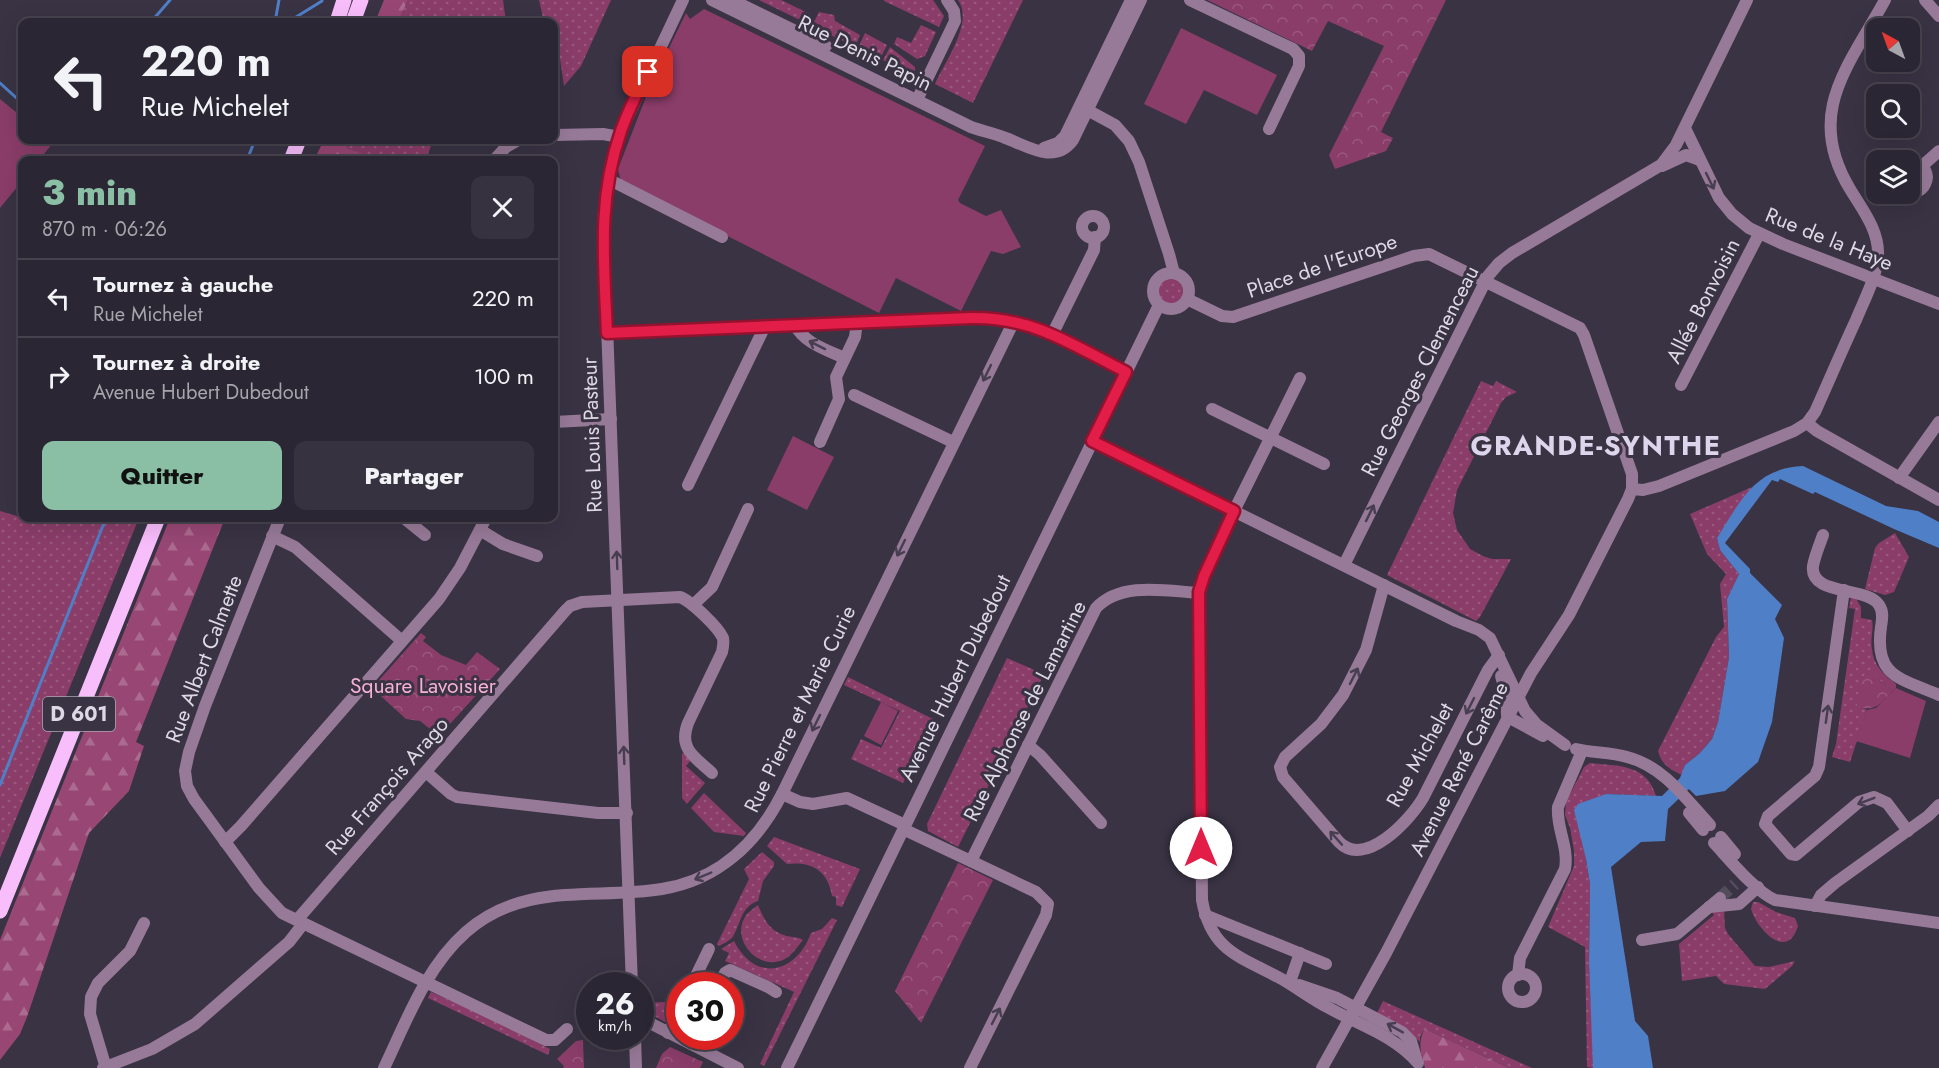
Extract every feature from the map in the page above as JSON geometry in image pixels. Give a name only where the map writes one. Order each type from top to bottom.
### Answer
[{"type":"main road","points":[[330,0],[341,18]]},
{"type":"main road","points":[[345,18],[357,1]]},
{"type":"main road","name":"D 601","points":[[0,885],[145,522]]},
{"type":"main road","name":"D 601","points":[[0,911],[156,522]]},
{"type":"street","name":"Rue Louis Pasteur","points":[[632,972],[603,220],[608,179],[619,137],[630,108],[683,0]]},
{"type":"street","name":"Rue Denis Papin","points":[[712,0],[919,96],[975,119],[1003,136],[1037,151],[1049,153],[1064,149],[1072,140],[1084,108],[1138,0]]},
{"type":"street","name":"Rue Denis Papin","points":[[732,0],[919,96]]},
{"type":"street","points":[[919,96],[955,21],[954,11],[947,0]]},
{"type":"street","points":[[1190,0],[1293,49],[1299,56],[1299,66],[1269,129]]},
{"type":"street","name":"Rue Georges Clemenceau","points":[[1656,169],[1669,156],[1685,128],[1748,0]]},
{"type":"street","points":[[1855,50],[1875,0]]},
{"type":"street","points":[[1632,489],[1643,490],[1659,486],[1794,431],[1807,423],[1819,405],[1873,278],[1878,255],[1876,236],[1838,166],[1832,143],[1830,121],[1836,88],[1884,0]]},
{"type":"street","points":[[1927,0],[1939,15]]},
{"type":"street","points":[[1084,108],[1115,125],[1129,141],[1139,162],[1174,273]]},
{"type":"street","name":"Rue de la Haye","points":[[1685,128],[1722,203],[1742,223],[1759,234],[1939,304]]},
{"type":"street","points":[[558,135],[603,134],[619,137]]},
{"type":"street","points":[[498,156],[511,144]]},
{"type":"street","points":[[1923,166],[1939,151]]},
{"type":"street","name":"Rue Georges Clemenceau","points":[[1344,566],[1485,281],[1495,267],[1512,253],[1656,169],[1686,155],[1700,160]]},
{"type":"street","points":[[1920,164],[1927,174],[1926,184],[1920,190]]},
{"type":"street","points":[[608,179],[722,237]]},
{"type":"street","name":"Allée Bonvoisin","points":[[1681,385],[1759,234]]},
{"type":"street","points":[[1052,335],[1094,250],[1095,237]]},
{"type":"street","name":"Place de l'Europe","points":[[1186,298],[1222,316],[1233,317],[1422,254],[1429,254],[1580,328],[1630,467],[1632,489]]},
{"type":"street","points":[[1174,273],[1182,277],[1187,284],[1186,298],[1176,308],[1159,305],[1154,296],[1154,284],[1163,274],[1174,273]]},
{"type":"street","name":"Avenue Hubert Dubedout","points":[[787,1068],[1159,305]]},
{"type":"street","points":[[607,333],[987,318],[1014,321],[1052,335],[1126,372]]},
{"type":"street","name":"Rue Pierre et Marie Curie","points":[[384,1068],[440,961],[456,941],[476,924],[500,910],[525,900],[545,896],[629,892],[674,886],[723,866],[755,837],[769,819],[782,794],[1014,321]]},
{"type":"street","points":[[820,442],[839,399],[835,379],[855,337],[857,322]]},
{"type":"street","points":[[795,325],[806,339],[844,358]]},
{"type":"street","points":[[688,485],[765,326]]},
{"type":"street","points":[[1300,378],[1234,511],[1199,592],[1201,894],[1205,915],[1215,934],[1231,953],[1353,1013],[1398,1043],[1418,1065]]},
{"type":"street","points":[[854,395],[953,442]]},
{"type":"street","points":[[1212,409],[1324,464]]},
{"type":"street","points":[[558,422],[610,419]]},
{"type":"street","points":[[1899,478],[1939,422]]},
{"type":"street","points":[[1807,423],[1817,431],[1939,500]]},
{"type":"street","points":[[1092,441],[1482,632],[1492,642],[1497,658],[1508,717],[1564,745],[1582,751],[1620,755],[1647,765],[1670,786],[1706,827]]},
{"type":"street","name":"Avenue René Carême","points":[[1322,1068],[1537,662],[1564,624],[1632,489]]},
{"type":"street","points":[[712,773],[688,749],[684,734],[721,656],[723,640],[718,630],[693,605],[712,587],[748,509]]},
{"type":"street","name":"Rue Albert Calmette","points":[[278,522],[205,706],[186,762],[189,790],[271,903],[282,913],[546,1040],[555,1040],[567,1029]]},
{"type":"street","points":[[409,522],[425,535]]},
{"type":"street","points":[[225,842],[448,586],[484,522]]},
{"type":"street","points":[[480,530],[503,544],[537,556]]},
{"type":"street","points":[[1823,535],[1813,564],[1813,572],[1823,585],[1871,598],[1878,603],[1883,615],[1879,647],[1884,664],[1897,677],[1939,695]]},
{"type":"street","points":[[272,536],[294,547],[402,641]]},
{"type":"street","name":"Rue Michelet","points":[[1384,585],[1361,662],[1343,695],[1321,724],[1285,757],[1280,766],[1281,774],[1343,846],[1354,850],[1367,847],[1393,834],[1412,816],[1497,658]]},
{"type":"street","name":"Rue Alphonse de Lamartine","points":[[971,861],[1090,617],[1100,604],[1111,597],[1135,591],[1199,592]]},
{"type":"street","points":[[1844,591],[1818,772],[1770,814],[1765,822],[1791,854],[1798,855],[1859,802],[1878,798],[1887,803],[1908,831]]},
{"type":"street","name":"Rue François Arago","points":[[105,1068],[152,1049],[195,1024],[289,942],[300,922],[566,609],[582,602],[677,597],[693,605]]},
{"type":"street","points":[[1497,658],[1533,721],[1564,745]]},
{"type":"street","points":[[1028,745],[1040,755],[1101,823]]},
{"type":"street","points":[[1518,975],[1520,958],[1565,869],[1567,856],[1558,807],[1582,751]]},
{"type":"street","points":[[426,772],[457,797],[592,812],[627,813]]},
{"type":"street","points":[[782,794],[800,802],[813,804],[848,798],[1036,892],[1046,901],[1048,908],[1046,915],[970,1068]]},
{"type":"street","points":[[1815,906],[1821,895],[1835,883],[1928,816],[1939,805]]},
{"type":"street","points":[[1717,840],[1758,887],[1775,900],[1939,923]]},
{"type":"street","points":[[1735,884],[1746,874]]},
{"type":"street","points":[[1709,907],[1739,904],[1758,887]]},
{"type":"street","points":[[1642,940],[1677,934],[1720,898]]},
{"type":"street","points":[[1205,915],[1326,964]]},
{"type":"street","points":[[105,1068],[90,1014],[91,997],[98,983],[130,951],[144,922]]},
{"type":"street","points":[[699,972],[709,949]]},
{"type":"street","points":[[1285,980],[1300,953]]},
{"type":"street","points":[[744,976],[776,992]]},
{"type":"street","points":[[635,1050],[636,1068]]},
{"type":"street","points":[[702,1050],[738,1068]]},
{"type":"green space","points":[[384,0],[408,0],[400,18],[377,18]]},
{"type":"green space","points":[[408,0],[503,0],[505,18],[400,18]]},
{"type":"green space","points":[[539,0],[611,0],[581,66],[564,86],[558,46],[558,18],[543,18]]},
{"type":"green space","points":[[759,0],[781,0],[810,14],[806,23]]},
{"type":"green space","points":[[884,0],[933,0],[944,16],[939,27]]},
{"type":"green space","points":[[958,0],[1023,0],[973,103],[935,84],[951,54],[960,30],[963,19]]},
{"type":"green space","points":[[1207,0],[1446,0],[1381,132],[1393,138],[1386,151],[1335,169],[1329,155],[1384,46],[1328,21],[1312,51]]},
{"type":"green space","points":[[704,9],[985,146],[958,200],[986,216],[1001,210],[1021,247],[1003,254],[991,251],[961,311],[896,278],[879,313],[621,182],[618,169],[649,89],[686,13],[690,19]]},
{"type":"green space","points":[[819,12],[834,15],[835,21],[860,35],[855,47],[812,26]]},
{"type":"green space","points":[[921,25],[936,32],[925,56],[917,59],[894,44],[897,37],[911,43]]},
{"type":"green space","points":[[1181,28],[1277,75],[1257,115],[1204,90],[1186,124],[1144,104]]},
{"type":"green space","points":[[865,33],[887,45],[880,59],[858,48]]},
{"type":"green space","points":[[890,47],[915,67],[915,73],[909,74],[883,60]]},
{"type":"green space","points":[[0,99],[18,114],[18,144],[52,144],[42,156],[18,156],[18,186],[0,208]]},
{"type":"green space","points":[[322,144],[348,144],[346,148],[370,156],[316,156]]},
{"type":"green space","points":[[347,144],[432,144],[427,156],[370,156],[345,148]]},
{"type":"green space","points":[[1170,278],[1179,282],[1183,291],[1179,300],[1170,304],[1161,300],[1157,291],[1161,282]]},
{"type":"green space","points":[[1481,381],[1493,386],[1496,381],[1517,392],[1506,397],[1501,403],[1457,490],[1453,513],[1457,530],[1470,549],[1492,559],[1511,559],[1476,621],[1387,575]]},
{"type":"green space","points":[[793,436],[834,457],[807,510],[767,490]]},
{"type":"green space","points":[[1752,487],[1717,538],[1720,550],[1739,574],[1727,599],[1729,657],[1718,722],[1712,739],[1685,765],[1682,775],[1667,766],[1658,751],[1716,637],[1724,627],[1720,584],[1726,574],[1707,554],[1690,514]]},
{"type":"green space","points":[[0,511],[18,516],[18,522],[137,522],[0,858]]},
{"type":"green space","points":[[168,522],[223,522],[136,742],[144,746],[129,791],[89,833],[27,1017],[20,1034],[0,1060],[0,940]]},
{"type":"green space","points":[[1895,533],[1909,557],[1894,592],[1885,595],[1865,589],[1875,548]]},
{"type":"green space","points":[[1851,597],[1858,598],[1861,618],[1872,620],[1874,660],[1883,673],[1896,684],[1896,688],[1893,691],[1878,679],[1866,676],[1857,706],[1867,710],[1850,762],[1832,757],[1836,744],[1855,609],[1849,608]]},
{"type":"green space","name":"Square Lavoisier","points":[[421,633],[426,637],[423,641],[441,655],[466,665],[477,652],[500,669],[439,736],[420,721],[406,719],[372,688]]},
{"type":"green space","points":[[1007,658],[1044,674],[958,847],[928,831],[927,824]]},
{"type":"green space","points":[[1874,670],[1878,679],[1893,691],[1873,708],[1857,707],[1860,678]]},
{"type":"green space","points":[[848,677],[935,720],[903,783],[851,759],[861,739],[881,748],[900,711],[844,685]]},
{"type":"green space","points":[[1896,688],[1926,701],[1910,758],[1856,741],[1867,710],[1876,708]]},
{"type":"green space","points":[[881,702],[898,711],[881,745],[864,736]]},
{"type":"green space","points":[[684,752],[692,759],[686,766],[705,783],[687,804],[682,798],[682,754]]},
{"type":"green space","points":[[1590,763],[1621,766],[1639,772],[1652,786],[1656,796],[1606,794],[1586,859],[1590,884],[1589,963],[1594,1068],[1587,1067],[1585,947],[1548,927],[1574,866],[1570,828],[1565,815],[1566,802],[1584,767]]},
{"type":"green space","points":[[704,793],[746,833],[744,836],[714,832],[691,808]]},
{"type":"green space","points":[[774,837],[860,869],[842,907],[836,905],[836,897],[832,896],[823,874],[804,864],[787,864],[767,846]]},
{"type":"green space","points":[[762,852],[774,862],[774,866],[763,881],[758,901],[744,912],[732,938],[719,946],[717,944],[749,879],[744,869]]},
{"type":"green space","points":[[958,863],[993,880],[921,1023],[895,991]]},
{"type":"green space","points":[[1753,902],[1795,918],[1798,926],[1793,936],[1787,941],[1780,942],[1773,939],[1754,917],[1751,909]]},
{"type":"green space","points":[[758,905],[771,927],[779,933],[803,940],[792,954],[783,960],[763,961],[748,950],[743,942],[742,923],[747,914]]},
{"type":"green space","points":[[1724,909],[1725,928],[1728,934],[1755,966],[1769,967],[1795,961],[1765,989],[1724,984],[1716,976],[1682,981],[1679,944],[1714,915],[1711,911]]},
{"type":"green space","points":[[832,918],[837,920],[764,1066],[760,1064],[794,992],[725,961],[729,953],[721,949],[734,941],[753,963],[764,968],[786,965],[804,947],[811,933],[822,929]]},
{"type":"green space","points":[[431,992],[550,1049],[548,1055],[428,998]]},
{"type":"green space","points":[[1383,1001],[1532,1068],[1509,1068],[1425,1029],[1420,1042],[1406,1028],[1377,1013]]},
{"type":"green space","points":[[654,1002],[666,1002],[665,1022],[654,1016]]},
{"type":"green space","points":[[1425,1029],[1509,1068],[1425,1068],[1420,1043]]},
{"type":"green space","points":[[576,1041],[576,1050],[583,1050],[584,1068],[563,1068],[564,1066],[557,1059]]},
{"type":"green space","points":[[667,1050],[677,1050],[703,1062],[700,1068],[656,1068],[662,1054]]},
{"type":"water","points":[[1803,466],[1886,506],[1918,511],[1939,522],[1939,548],[1815,492],[1813,494],[1780,479],[1778,482],[1772,480],[1725,543],[1750,569],[1750,573],[1782,605],[1775,619],[1784,638],[1772,722],[1758,762],[1725,791],[1696,796],[1689,789],[1668,809],[1665,841],[1641,842],[1611,867],[1635,1021],[1648,1036],[1653,1068],[1593,1068],[1589,963],[1590,884],[1574,810],[1578,804],[1606,794],[1662,796],[1680,778],[1685,765],[1712,739],[1718,722],[1729,657],[1727,599],[1739,574],[1720,550],[1717,538],[1741,500],[1760,480],[1786,468]]},
{"type":"waterway","points":[[154,18],[170,0]]},
{"type":"waterway","points":[[276,18],[279,0]]},
{"type":"waterway","points":[[294,18],[322,1]]},
{"type":"waterway","points":[[0,83],[18,99]]},
{"type":"waterway","points":[[249,156],[253,144]]},
{"type":"waterway","points":[[0,785],[104,522]]},
{"type":"tunnel","points":[[1720,898],[1735,884]]},
{"type":"district","name":"GRANDE-SYNTHE","points":[[1596,446]]},
{"type":"route","points":[[648,72],[621,131],[606,188],[603,220],[607,333],[971,318],[1022,322],[1126,372],[1092,441],[1234,511],[1200,585],[1199,592],[1201,848]]}]
